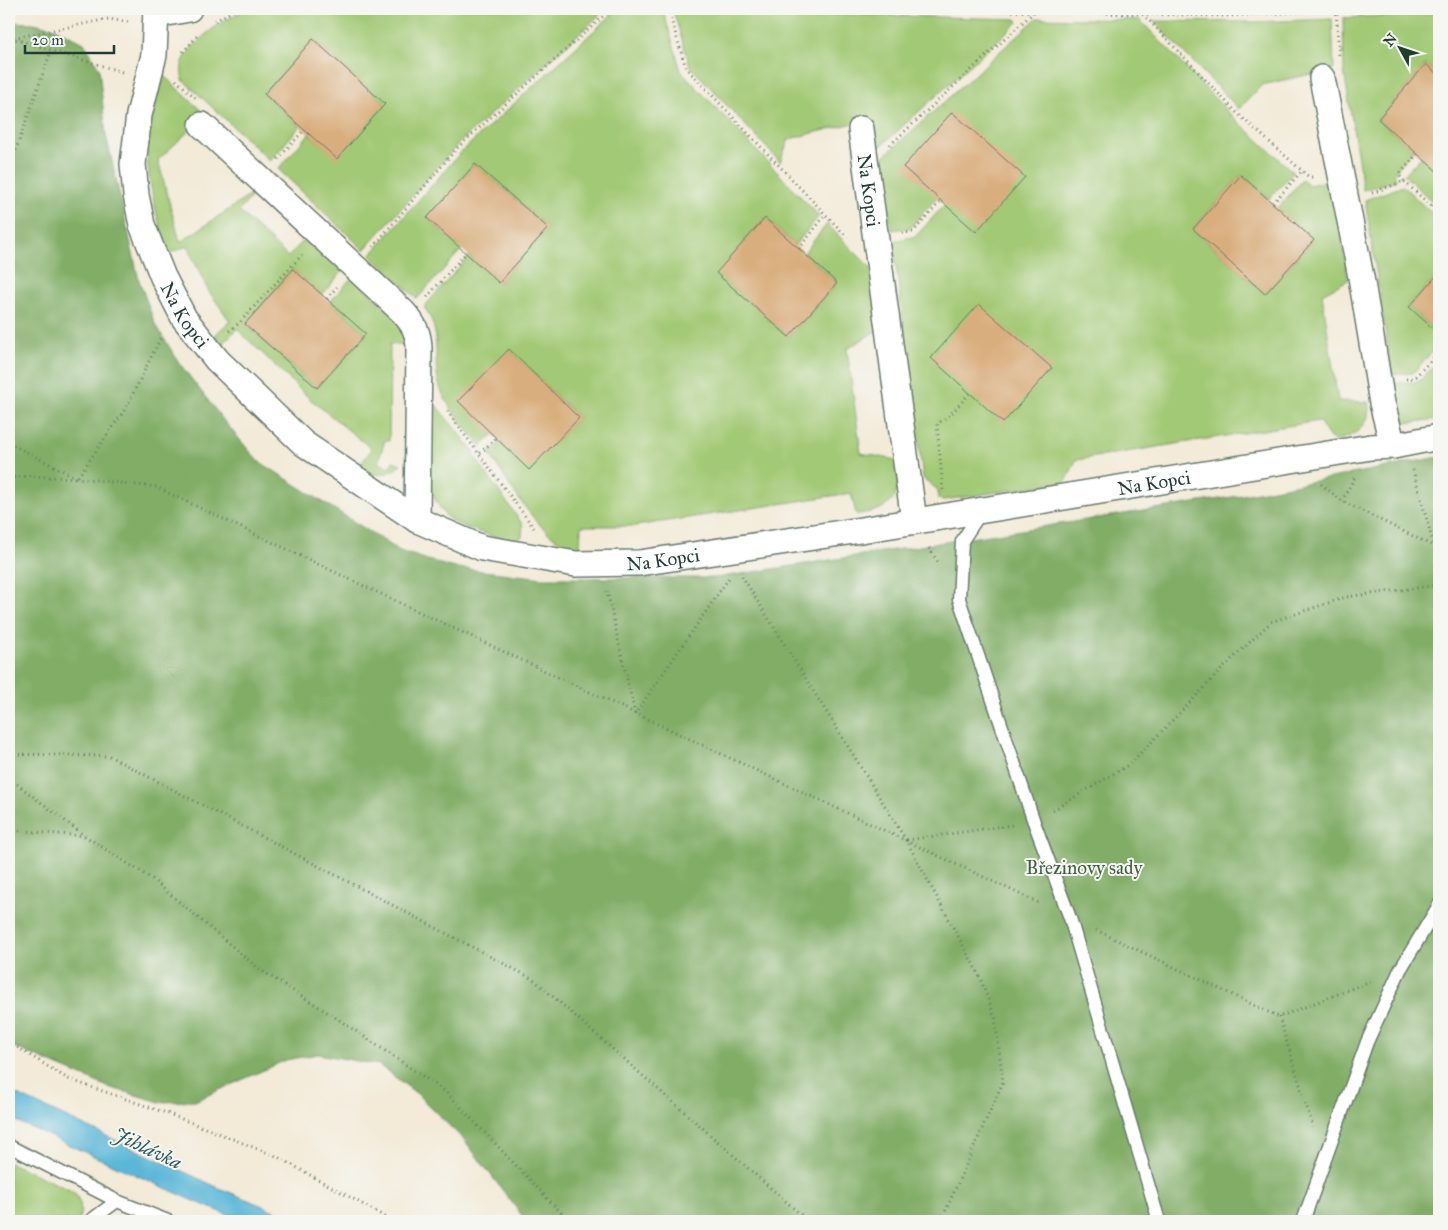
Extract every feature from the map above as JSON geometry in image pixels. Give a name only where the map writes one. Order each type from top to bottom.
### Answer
[{"type":"street","points":[[156,17],[189,9]]},
{"type":"street","name":"Na Kopci","points":[[156,17],[154,55],[139,115],[132,164],[142,225],[163,277],[184,318],[217,360],[303,443],[417,520],[482,548],[576,564],[732,559],[914,521],[1439,437]]},
{"type":"street","points":[[1322,78],[1382,403],[1400,444]]},
{"type":"street","points":[[202,115],[408,318],[419,338],[417,520]]},
{"type":"street","name":"Na Kopci","points":[[861,129],[914,521]]},
{"type":"lane","points":[[983,510],[962,541],[959,599],[1034,822],[1070,918],[1159,1221]]},
{"type":"lane","points":[[1303,1221],[1367,1042],[1400,970],[1439,905]]},
{"type":"lane","points":[[9,1146],[117,1201],[168,1221]]},
{"type":"lane","points":[[90,1221],[117,1201]]},
{"type":"path","points":[[213,22],[236,9]]},
{"type":"path","points":[[355,267],[457,148],[610,9]]},
{"type":"path","points":[[668,9],[686,68],[850,240]]},
{"type":"path","points":[[912,9],[1034,12],[1041,10],[1225,16],[1356,9]]},
{"type":"path","points":[[866,168],[1034,12]]},
{"type":"path","points":[[1142,14],[1236,112],[1309,177],[1340,174]]},
{"type":"path","points":[[10,38],[108,19],[156,17]]},
{"type":"path","points":[[181,54],[201,32]]},
{"type":"path","points":[[10,38],[148,80]]},
{"type":"path","points":[[9,169],[51,51]]},
{"type":"path","points":[[175,78],[202,115]]},
{"type":"path","points":[[1417,154],[1399,175],[1439,214]]},
{"type":"path","points":[[1273,203],[1302,171]]},
{"type":"path","points":[[1345,200],[1361,198],[1404,181]]},
{"type":"path","points":[[1432,207],[1439,199]]},
{"type":"path","points":[[895,234],[913,232],[941,201]]},
{"type":"path","points":[[799,248],[826,214]]},
{"type":"path","points":[[408,318],[466,252]]},
{"type":"path","points":[[208,349],[239,323],[303,254]]},
{"type":"path","points":[[326,299],[338,286],[331,280]]},
{"type":"path","points":[[77,478],[126,408],[177,306]]},
{"type":"path","points":[[1378,384],[1391,379],[1414,378],[1439,352]]},
{"type":"path","points":[[1432,360],[1439,367]]},
{"type":"path","points":[[944,495],[937,424],[949,416],[970,393]]},
{"type":"path","points":[[496,438],[480,453],[558,561]]},
{"type":"path","points":[[9,443],[77,478]]},
{"type":"path","points":[[1400,444],[1434,546],[1439,552]]},
{"type":"path","points":[[1290,460],[1342,501],[1434,546]]},
{"type":"path","points":[[9,478],[26,476],[77,478],[156,487],[1279,1017],[1400,970]]},
{"type":"path","points":[[914,521],[959,599]]},
{"type":"path","points":[[635,714],[732,559],[906,840],[979,975],[995,1018],[1003,1082],[941,1221]]},
{"type":"path","points":[[601,564],[635,714]]},
{"type":"path","points":[[906,840],[1034,822],[1130,764],[1232,659],[1272,622],[1346,597],[1439,585]]},
{"type":"path","points":[[9,754],[109,756],[533,979],[808,1221]]},
{"type":"path","points":[[9,778],[85,836],[152,879],[259,968],[446,1092],[569,1221]]},
{"type":"path","points":[[9,830],[85,836]]},
{"type":"path","points":[[1279,1017],[1324,1161]]},
{"type":"path","points":[[9,1042],[68,1079],[169,1114],[276,1156],[391,1221]]},
{"type":"green space","points":[[247,9],[606,9],[459,143],[364,250],[278,169],[309,134],[337,158],[385,104],[313,39],[264,94],[300,126],[270,161],[183,80],[182,65],[191,48],[219,24]]},
{"type":"green space","points":[[618,9],[663,10],[681,71],[819,216],[795,245],[765,218],[717,273],[789,337],[837,283],[804,253],[827,224],[871,268],[879,329],[847,349],[861,453],[896,460],[897,493],[889,504],[877,510],[856,514],[851,493],[635,526],[581,526],[580,548],[566,545],[553,537],[528,511],[489,453],[500,442],[529,469],[579,418],[509,349],[493,435],[481,446],[448,404],[439,384],[437,374],[435,332],[424,307],[469,256],[499,283],[548,228],[475,164],[427,218],[462,249],[417,299],[371,254],[462,151]]},
{"type":"green space","points":[[673,10],[1016,19],[1018,22],[871,155],[866,120],[789,139],[780,162],[690,66]]},
{"type":"green space","points":[[1439,13],[1439,76],[1426,64],[1378,119],[1413,150],[1394,173],[1397,180],[1363,190],[1344,71],[1343,18]]},
{"type":"green space","points":[[1037,18],[1140,20],[1230,114],[1293,172],[1269,199],[1241,175],[1193,229],[1265,294],[1314,240],[1278,208],[1302,180],[1308,185],[1334,180],[1348,280],[1322,294],[1338,401],[1368,402],[1368,417],[1355,433],[1335,441],[1329,437],[1319,421],[1076,460],[1066,482],[944,500],[938,499],[938,490],[923,478],[893,241],[916,236],[945,204],[937,197],[910,228],[891,230],[881,159]]},
{"type":"green space","points":[[1332,19],[1334,69],[1262,85],[1239,109],[1153,21],[1254,22]]},
{"type":"green space","name":"Březinovy sady","points":[[9,22],[34,23],[55,28],[84,43],[99,68],[106,135],[139,280],[155,324],[180,364],[224,421],[257,460],[400,551],[450,567],[543,578],[715,578],[1232,497],[1439,457],[1439,1221],[526,1221],[465,1141],[416,1093],[379,1065],[318,1054],[286,1060],[195,1101],[160,1102],[108,1087],[9,1045]]},
{"type":"green space","points":[[164,76],[206,115],[158,160],[180,242],[253,195],[239,211],[288,257],[308,238],[344,269],[322,295],[293,269],[245,324],[317,388],[366,334],[330,302],[352,277],[394,316],[410,344],[390,344],[389,441],[385,440],[378,463],[390,467],[393,461],[401,464],[395,469],[387,473],[378,474],[366,471],[360,465],[372,449],[310,399],[237,329],[222,344],[215,335],[230,321],[208,290],[187,246],[168,254],[151,190],[147,151],[148,132]]},
{"type":"green space","points":[[1421,157],[1439,173],[1439,208],[1404,175]]},
{"type":"green space","points":[[1403,186],[1439,220],[1439,273],[1409,307],[1439,334],[1439,344],[1413,373],[1392,374],[1365,200]]},
{"type":"green space","points":[[1434,366],[1439,371],[1439,419],[1405,423],[1394,383],[1418,382]]},
{"type":"green space","points":[[430,398],[475,453],[473,455],[523,525],[522,536],[517,542],[491,536],[462,526],[448,518],[439,506],[429,480]]},
{"type":"green space","points":[[9,1162],[74,1192],[80,1206],[78,1221],[9,1221]]},
{"type":"water","points":[[9,1091],[217,1187],[299,1221],[243,1221],[194,1201],[9,1118]]},
{"type":"building","points":[[313,39],[385,104],[337,159],[264,94]]},
{"type":"building","points":[[1426,64],[1439,76],[1439,173],[1378,119]]},
{"type":"building","points":[[952,112],[1025,177],[976,232],[903,167]]},
{"type":"building","points":[[475,164],[548,228],[499,283],[427,218]]},
{"type":"building","points":[[1241,175],[1314,240],[1265,294],[1193,229]]},
{"type":"building","points":[[765,218],[837,283],[789,337],[716,273]]},
{"type":"building","points":[[293,269],[366,334],[317,388],[245,324]]},
{"type":"building","points":[[1439,273],[1439,334],[1409,307]]},
{"type":"building","points":[[979,304],[1052,368],[1003,423],[931,358]]},
{"type":"building","points":[[509,349],[579,418],[529,470],[458,401]]},
{"type":"water label","name":"Jihlávka","points":[[148,1148]]}]
